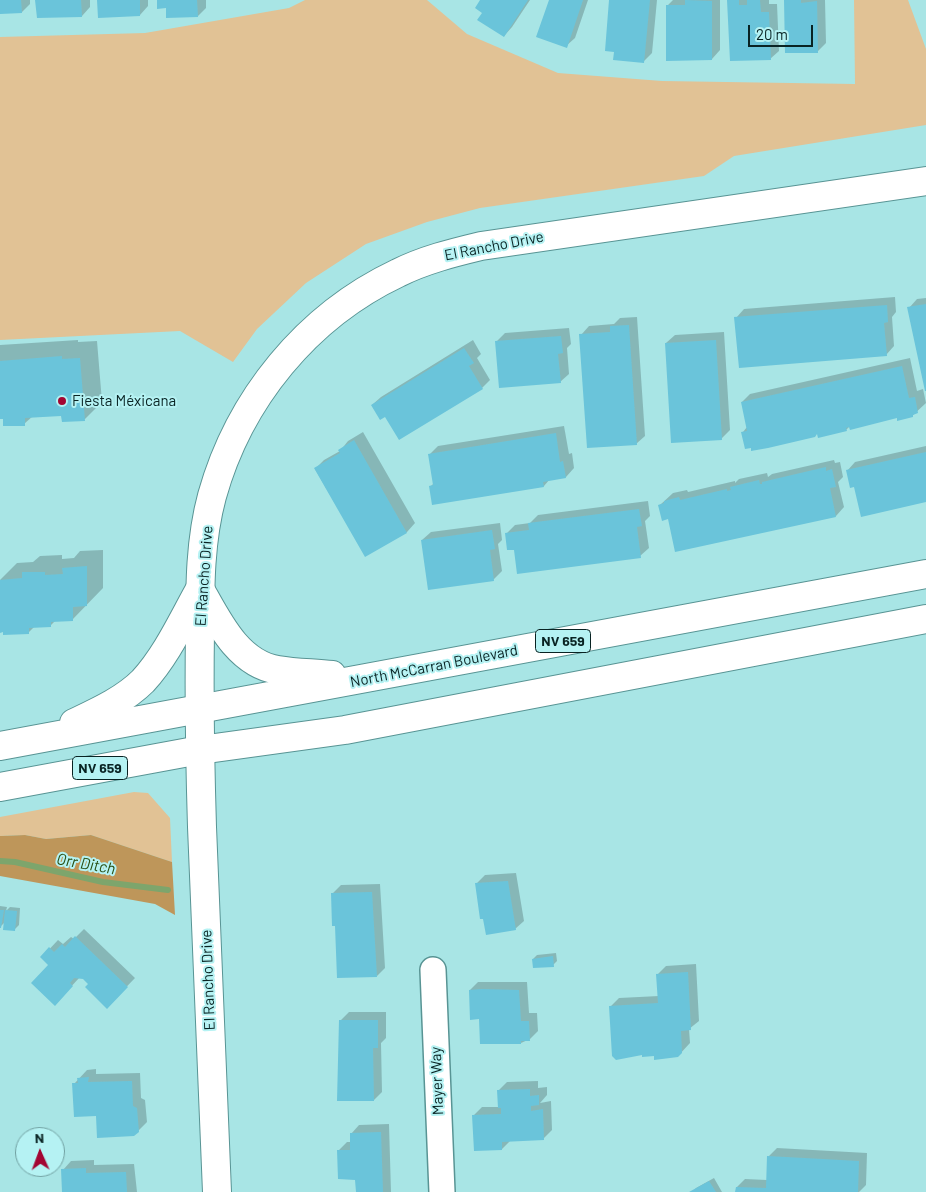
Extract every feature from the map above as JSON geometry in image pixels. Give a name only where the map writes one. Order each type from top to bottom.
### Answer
[{"type":"main road","name":"El Rancho Drive","points":[[217,1192],[200,750],[200,589],[203,544],[212,497],[227,452],[245,415],[269,378],[297,345],[329,316],[365,291],[399,272],[439,256],[481,246],[926,182]]},
{"type":"main road","name":"North McCarran Boulevard","points":[[0,746],[926,574]]},
{"type":"main road","points":[[40,739],[96,713],[142,681],[159,658],[200,589],[232,640],[262,665],[278,670],[369,678]]},
{"type":"main road","name":"NV 659","points":[[0,787],[200,750],[345,730],[926,619]]},
{"type":"street","name":"Mayer Way","points":[[432,970],[442,1192]]},
{"type":"shaded area","points":[[305,0],[427,0],[467,34],[558,73],[662,81],[855,84],[854,0],[908,0],[926,49],[926,125],[734,156],[704,176],[480,208],[427,222],[366,244],[306,283],[257,329],[233,362],[180,331],[0,340],[0,37],[145,33],[289,8]]},
{"type":"shaded area","points":[[134,792],[148,793],[170,818],[172,862],[91,835],[46,839],[25,835],[0,836],[0,817]]},
{"type":"shaded area","points":[[25,835],[46,839],[91,835],[172,862],[175,915],[155,904],[0,876],[0,836]]},
{"type":"building","points":[[0,0],[21,0],[22,13],[0,14]]},
{"type":"building","points":[[35,0],[81,0],[82,17],[37,18]]},
{"type":"building","points":[[97,0],[140,0],[140,16],[98,18]]},
{"type":"building","points":[[157,0],[197,0],[198,17],[166,18],[166,8],[157,9]]},
{"type":"building","points":[[480,0],[528,0],[504,37],[477,20],[482,13],[475,8]]},
{"type":"building","points":[[549,0],[583,0],[567,48],[536,37]]},
{"type":"building","points":[[609,0],[650,0],[644,63],[613,60],[614,52],[605,51]]},
{"type":"building","points":[[685,0],[712,1],[712,60],[666,61],[666,5],[685,5]]},
{"type":"building","points":[[727,0],[739,0],[739,5],[747,5],[747,0],[760,0],[761,12],[769,12],[771,60],[730,61]]},
{"type":"building","points":[[784,0],[801,0],[801,3],[817,1],[818,53],[785,53]]},
{"type":"building","points":[[926,304],[926,391],[925,391],[907,307]]},
{"type":"building","points":[[887,305],[888,322],[884,323],[887,356],[739,368],[734,317]]},
{"type":"building","points":[[629,325],[637,445],[587,448],[579,334],[610,332],[610,326]]},
{"type":"building","points":[[561,336],[563,353],[558,354],[561,383],[499,388],[495,341]]},
{"type":"building","points":[[716,340],[722,440],[671,443],[665,343]]},
{"type":"building","points":[[464,348],[474,363],[469,366],[483,389],[399,440],[385,417],[380,420],[371,405]]},
{"type":"building","points":[[62,356],[62,359],[80,358],[85,421],[62,422],[61,416],[25,418],[25,426],[3,426],[3,419],[0,419],[0,361]]},
{"type":"building","points":[[902,366],[909,398],[915,397],[918,413],[913,415],[913,417],[897,421],[897,418],[850,430],[849,427],[846,428],[847,431],[818,438],[817,434],[815,437],[768,448],[751,451],[751,448],[745,449],[741,432],[747,431],[741,402]]},
{"type":"building","points":[[556,433],[560,462],[563,461],[566,478],[543,482],[544,487],[432,505],[429,486],[433,485],[428,454]]},
{"type":"building","points":[[354,440],[407,533],[365,557],[314,468],[340,453],[338,450]]},
{"type":"building","points":[[926,452],[926,502],[861,517],[854,487],[850,488],[846,470]]},
{"type":"building","points":[[826,467],[826,471],[832,469],[836,487],[830,488],[836,517],[675,552],[668,519],[662,521],[658,505],[664,503],[664,501],[679,497],[680,500],[727,489],[727,491],[731,490],[730,487],[759,480],[760,484],[762,484],[762,482]]},
{"type":"building","points":[[639,509],[642,526],[637,527],[641,558],[517,574],[514,550],[507,550],[505,533],[529,530],[528,523]]},
{"type":"building","points":[[492,530],[495,549],[490,550],[494,581],[428,590],[421,540]]},
{"type":"building","points":[[87,566],[87,606],[73,607],[73,621],[51,622],[51,627],[29,628],[29,634],[3,635],[3,632],[0,633],[0,580],[22,578],[22,572],[45,572],[45,575],[63,574],[62,568]]},
{"type":"building","points":[[508,881],[516,930],[486,935],[483,919],[480,919],[475,883]]},
{"type":"building","points":[[372,892],[377,977],[337,978],[335,926],[332,926],[331,893]]},
{"type":"building","points":[[0,910],[4,910],[1,928],[0,928]]},
{"type":"building","points":[[5,910],[17,911],[15,931],[3,930]]},
{"type":"building","points":[[75,936],[128,987],[107,1009],[85,987],[88,984],[83,979],[74,978],[70,983],[73,986],[55,1006],[31,983],[48,965],[40,957],[49,947],[54,952],[62,944],[65,947]]},
{"type":"building","points":[[553,956],[554,967],[533,968],[532,959]]},
{"type":"building","points":[[688,972],[691,1030],[681,1031],[682,1053],[678,1057],[654,1060],[654,1056],[642,1057],[642,1055],[616,1060],[612,1056],[609,1006],[658,1003],[656,974]]},
{"type":"building","points":[[469,990],[519,990],[521,1021],[529,1021],[530,1041],[521,1041],[521,1044],[480,1044],[479,1019],[470,1020]]},
{"type":"building","points":[[339,1020],[378,1020],[378,1048],[373,1048],[374,1101],[337,1101]]},
{"type":"building","points":[[89,1077],[88,1082],[132,1081],[133,1106],[137,1108],[139,1132],[134,1136],[97,1138],[96,1116],[74,1117],[72,1083],[78,1083],[77,1078]]},
{"type":"building","points":[[530,1089],[530,1096],[539,1095],[539,1105],[531,1106],[531,1111],[543,1109],[544,1140],[502,1142],[502,1150],[474,1151],[472,1115],[501,1114],[501,1108],[498,1108],[497,1090]]},
{"type":"building","points":[[381,1132],[383,1192],[356,1192],[355,1180],[338,1179],[337,1150],[350,1150],[350,1133]]},
{"type":"building","points":[[767,1156],[859,1161],[858,1192],[735,1192],[736,1187],[766,1188]]},
{"type":"building","points":[[86,1168],[86,1173],[126,1172],[127,1192],[62,1192],[61,1177],[65,1177],[65,1169]]},
{"type":"building","points":[[709,1181],[716,1192],[689,1192]]},
{"type":"waterway","name":"Orr Ditch","points":[[0,861],[15,862],[103,882],[168,890]]},
{"type":"place","name":"Fiesta Méxicana","points":[[62,401]]}]
